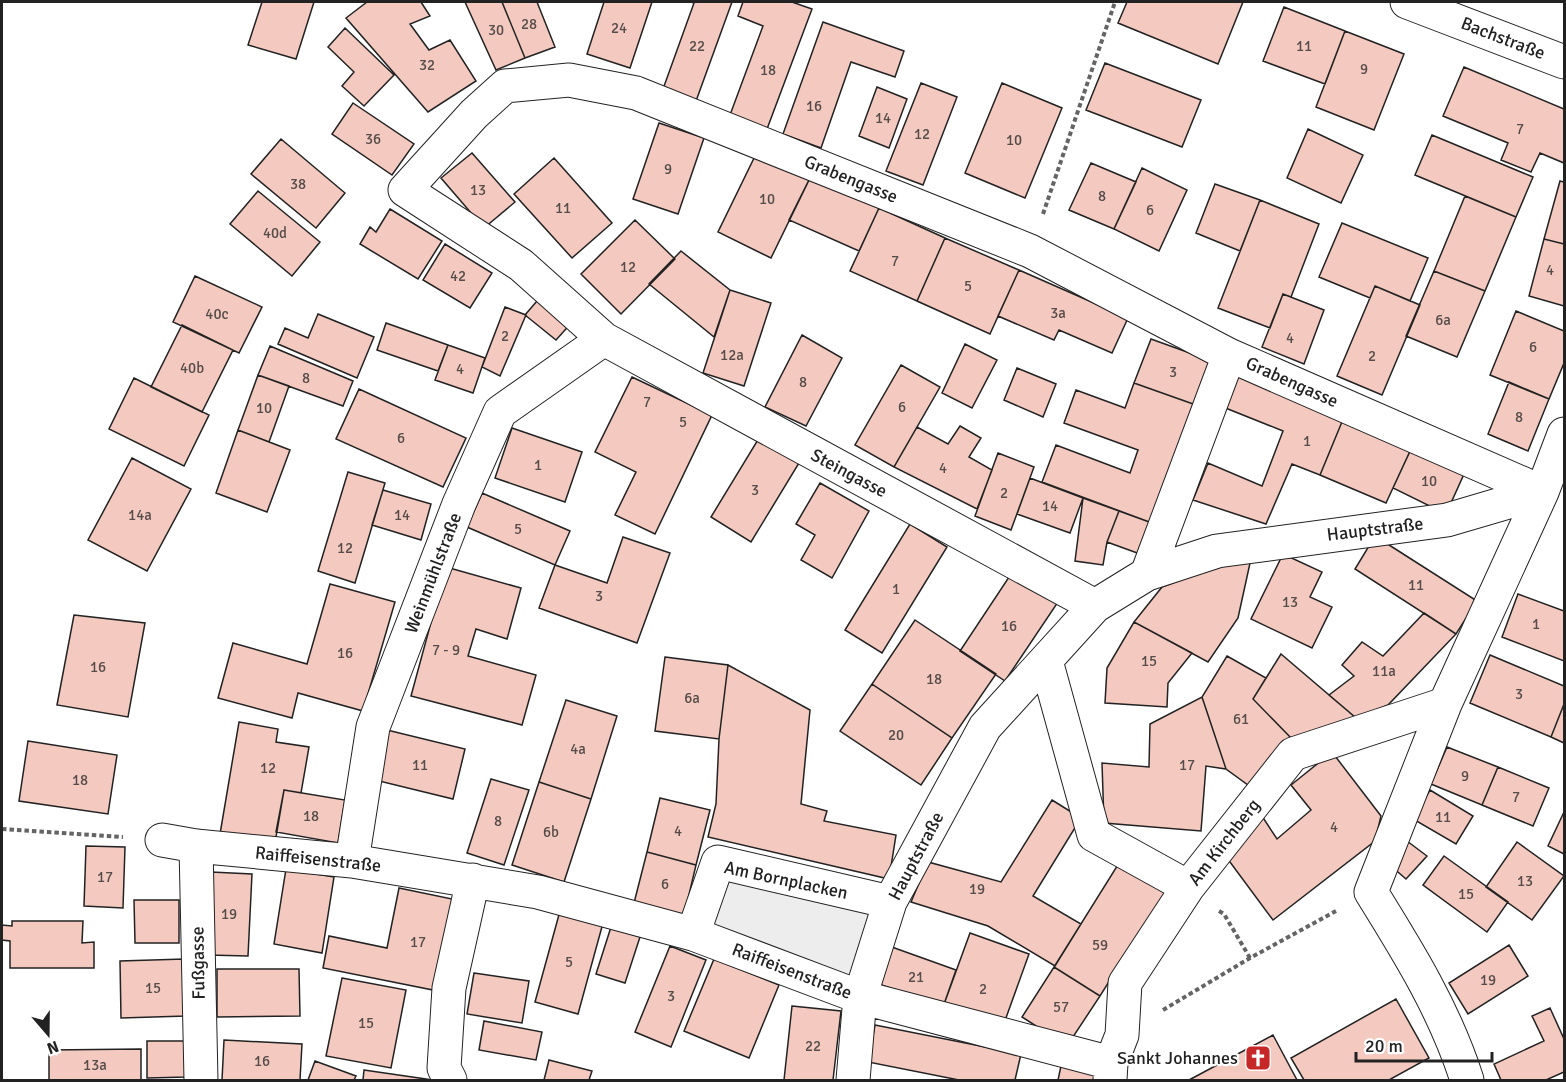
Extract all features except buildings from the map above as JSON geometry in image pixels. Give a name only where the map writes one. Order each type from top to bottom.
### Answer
[{"type":"street","name":"Bachstraße","points":[[1407,2],[1564,62]]},
{"type":"street","name":"Grabengasse","points":[[603,339],[521,265],[405,190],[474,114],[505,86],[569,80],[636,93],[1030,251],[1229,355],[1542,492]]},
{"type":"street","name":"Steingasse","points":[[603,339],[1095,606]]},
{"type":"street","name":"Weinmühlstraße","points":[[352,861],[373,727],[459,504],[500,412],[603,339]]},
{"type":"street","points":[[1147,574],[1229,355]]},
{"type":"street","points":[[1467,1080],[1457,1050],[1418,967],[1371,892],[1445,704],[1542,492],[1564,434]]},
{"type":"street","name":"Hauptstraße","points":[[852,1080],[860,997],[890,902],[985,727],[1095,606],[1147,574],[1217,550],[1447,520],[1542,492]]},
{"type":"street","points":[[1046,661],[1094,835],[1188,887]]},
{"type":"street","name":"Am Kirchberg","points":[[1114,1060],[1125,983],[1188,887],[1293,753],[1445,704]]},
{"type":"street","name":"Raiffeisenstraße","points":[[162,840],[196,846],[352,861],[538,892],[693,934],[860,997],[1114,1060]]},
{"type":"street","name":"Fußgasse","points":[[196,846],[201,1080]]},
{"type":"street","name":"Am Bornplacken","points":[[693,934],[718,862],[890,902]]},
{"type":"street","points":[[450,1080],[444,1068],[449,988],[473,880]]},
{"type":"path","points":[[1030,251],[1115,2]]},
{"type":"path","points":[[2,829],[162,840]]},
{"type":"path","points":[[1114,1060],[1250,958],[1371,892]]},
{"type":"path","points":[[1224,914],[1250,958]]},
{"type":"shaded area","points":[[722,869],[883,906],[856,990],[701,931]]},
{"type":"place","name":"Sankt Johannes","points":[[1258,1058]]}]
